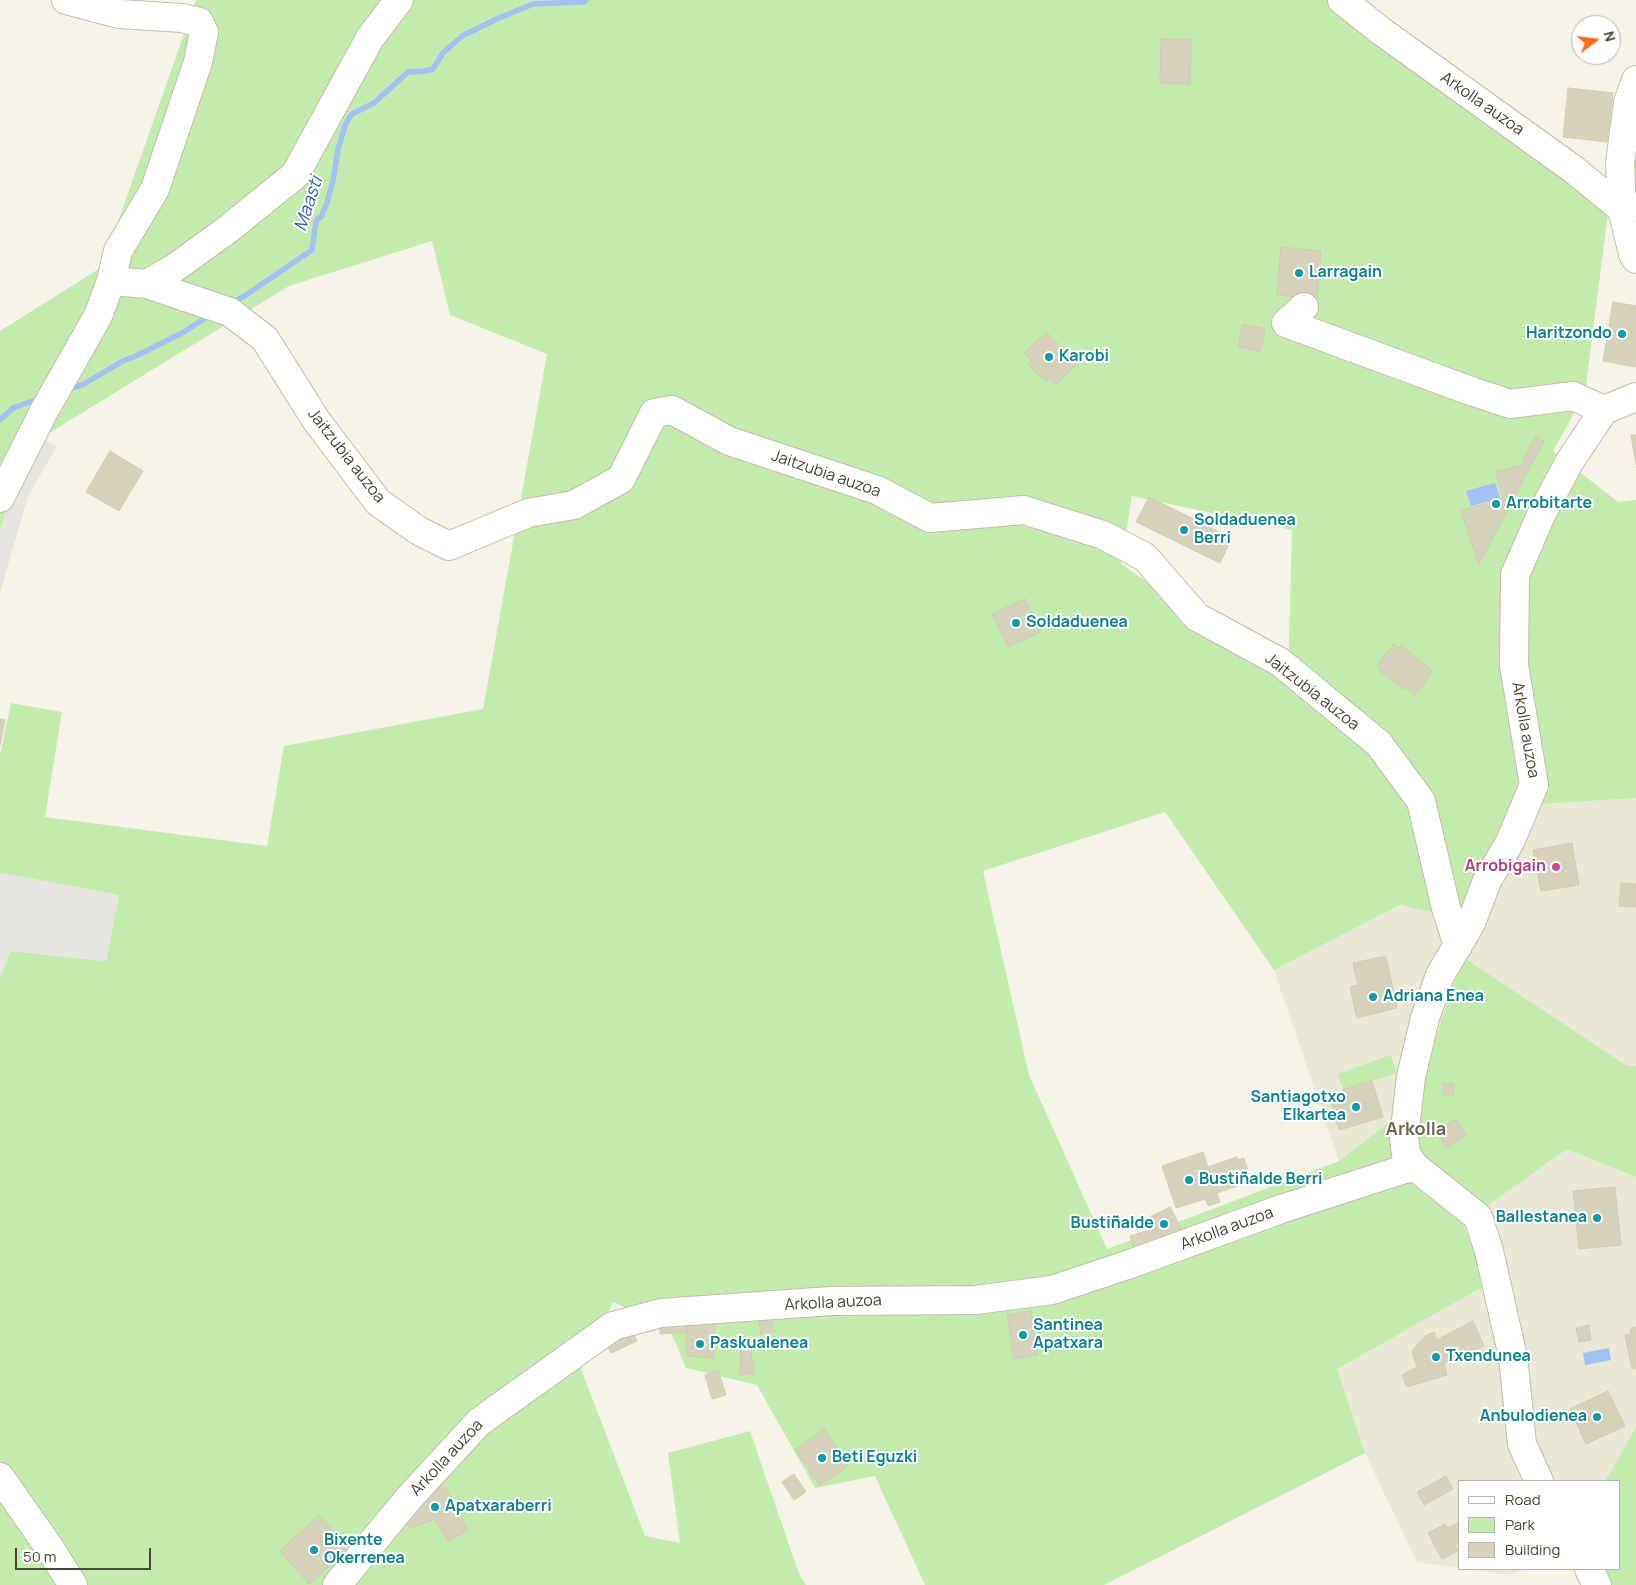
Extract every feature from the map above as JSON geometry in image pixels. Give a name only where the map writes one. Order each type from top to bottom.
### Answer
[{"type":"street","points":[[0,498],[62,378],[98,316],[111,281],[118,251],[155,190],[198,62],[204,32],[199,22],[182,18],[119,14],[66,0]]},
{"type":"street","points":[[146,284],[173,269],[227,230],[295,175],[370,38],[399,0]]},
{"type":"street","name":"Arkolla auzoa","points":[[1342,0],[1381,31],[1629,208]]},
{"type":"street","points":[[1636,80],[1628,102],[1620,163],[1629,208],[1633,254],[1636,259]]},
{"type":"street","name":"Jaitzubia auzoa","points":[[111,281],[146,284],[230,312],[265,339],[316,420],[378,502],[420,531],[449,546],[528,513],[574,505],[622,479],[654,413],[672,410],[728,441],[877,490],[930,518],[1024,510],[1103,535],[1145,557],[1197,617],[1280,662],[1379,744],[1421,801],[1446,908],[1458,946]]},
{"type":"street","points":[[1304,308],[1286,323],[1510,404],[1572,396],[1604,410],[1636,397]]},
{"type":"street","name":"Arkolla auzoa","points":[[1539,1480],[1522,1444],[1513,1357],[1489,1251],[1478,1217],[1414,1166],[1406,1154],[1404,1137],[1411,1076],[1425,1018],[1440,975],[1471,923],[1487,881],[1510,842],[1534,785],[1514,665],[1515,575],[1541,515],[1570,461],[1604,410]]},
{"type":"street","name":"Arkolla auzoa","points":[[337,1585],[409,1498],[479,1422],[613,1326],[661,1313],[831,1301],[976,1300],[1052,1290],[1281,1209],[1414,1166]]},
{"type":"street","points":[[0,1476],[73,1585]]},
{"type":"street","points":[[1590,1570],[1597,1585]]},
{"type":"shaded area","points":[[41,438],[57,446],[28,496],[0,593],[0,532],[11,493]]},
{"type":"shaded area","points":[[1636,798],[1636,1066],[1413,1104],[1339,1161],[1274,970],[1400,905],[1468,919],[1528,805]]},
{"type":"shaded area","points":[[0,873],[119,895],[106,961],[10,951],[0,978]]},
{"type":"shaded area","points":[[1567,1149],[1636,1177],[1636,1427],[1606,1480],[1458,1480],[1458,1568],[1417,1562],[1365,1453],[1336,1369],[1486,1285],[1462,1223]]},
{"type":"shaded area","points":[[1473,1570],[1521,1570],[1511,1575]]},
{"type":"green space","points":[[196,0],[1345,0],[1609,198],[1636,117],[1636,197],[1610,198],[1585,393],[1553,451],[1618,502],[1636,500],[1636,798],[1528,805],[1468,920],[1400,905],[1274,970],[1165,812],[983,871],[1029,1075],[1107,1249],[1339,1161],[1413,1104],[1463,957],[1627,1066],[1636,1066],[1636,1177],[1567,1149],[1463,1223],[1486,1285],[1337,1369],[1365,1453],[1104,1585],[925,1585],[875,1476],[815,1488],[757,1385],[686,1368],[668,1325],[613,1302],[581,1369],[645,1536],[680,1543],[668,1453],[750,1431],[799,1574],[806,1585],[0,1585],[0,978],[10,951],[106,961],[119,895],[0,873],[0,755],[11,703],[62,712],[45,817],[267,846],[284,746],[483,709],[547,354],[450,315],[432,241],[289,286],[41,438],[11,493],[0,532],[0,331],[102,267]],"holes":[[[1132,496],[1292,530],[1288,678],[1121,564]]]},
{"type":"green space","points":[[1391,1055],[1396,1073],[1344,1090],[1337,1074]]},
{"type":"green space","points":[[1636,1427],[1636,1585],[1586,1585],[1578,1570],[1621,1570],[1621,1480],[1606,1480]]},
{"type":"water","points":[[1495,483],[1500,498],[1471,506],[1466,491]]},
{"type":"water","points":[[1609,1348],[1611,1360],[1585,1365],[1583,1353]]},
{"type":"building","points":[[1161,39],[1191,39],[1190,84],[1160,83]]},
{"type":"building","points":[[1568,88],[1613,93],[1607,142],[1563,137]]},
{"type":"building","name":"Larragain","points":[[1281,247],[1321,251],[1317,299],[1277,295]]},
{"type":"building","name":"Haritzondo","points":[[1613,302],[1636,306],[1636,367],[1603,361]]},
{"type":"building","points":[[1243,324],[1265,329],[1260,352],[1238,346]]},
{"type":"building","name":"Karobi","points":[[1046,332],[1077,363],[1056,385],[1049,378],[1046,382],[1028,364],[1032,361],[1024,353]]},
{"type":"building","points":[[1631,435],[1636,435],[1636,465]]},
{"type":"building","name":"Arrobitarte","points":[[1536,436],[1544,441],[1479,564],[1461,511],[1503,498],[1496,472],[1524,464],[1523,459]]},
{"type":"building","points":[[110,451],[143,471],[119,511],[86,492]]},
{"type":"building","name":"Soldaduenea Berri","points":[[1149,497],[1232,538],[1220,563],[1136,522]]},
{"type":"building","name":"Soldaduenea","points":[[1025,599],[1040,632],[1008,647],[992,614]]},
{"type":"building","points":[[1394,644],[1398,648],[1401,645],[1433,672],[1415,695],[1405,687],[1403,689],[1379,670],[1381,668],[1377,665]]},
{"type":"building","points":[[0,719],[5,720],[0,745]]},
{"type":"building","name":"Arrobigain","points":[[1572,843],[1579,885],[1541,891],[1533,850]]},
{"type":"building","points":[[1621,883],[1636,884],[1636,907],[1619,906]]},
{"type":"building","name":"Adriana Enea","points":[[1386,956],[1397,1008],[1357,1018],[1350,987],[1358,985],[1353,963]]},
{"type":"building","name":"Santiagotxo Elkartea","points":[[1372,1081],[1383,1117],[1339,1130],[1329,1096]]},
{"type":"building","points":[[1443,1084],[1454,1084],[1453,1095],[1443,1094]]},
{"type":"building","points":[[1456,1119],[1466,1136],[1446,1148],[1436,1130]]},
{"type":"building","name":"Bustiñalde Berri","points":[[1203,1152],[1220,1202],[1208,1206],[1205,1199],[1176,1208],[1162,1166]]},
{"type":"building","points":[[1237,1157],[1238,1160],[1244,1158],[1249,1174],[1243,1176],[1245,1183],[1217,1193],[1208,1167]]},
{"type":"building","name":"Ballestanea","points":[[1615,1187],[1621,1245],[1579,1249],[1573,1191]]},
{"type":"building","name":"Bustiñalde","points":[[1170,1207],[1182,1230],[1158,1243],[1135,1250],[1130,1236],[1151,1229],[1146,1219]]},
{"type":"building","name":"Santinea Apatxara","points":[[1031,1311],[1038,1355],[1014,1359],[1007,1315]]},
{"type":"building","points":[[771,1318],[773,1331],[761,1334],[759,1321]]},
{"type":"building","name":"Paskualenea","points":[[687,1319],[715,1320],[714,1358],[686,1356]]},
{"type":"building","points":[[687,1320],[687,1332],[660,1334],[660,1321]]},
{"type":"building","name":"Txendunea","points":[[1473,1321],[1484,1346],[1444,1363],[1447,1375],[1407,1387],[1402,1375],[1417,1367],[1412,1351],[1425,1336],[1434,1332],[1437,1340]]},
{"type":"building","points":[[1589,1325],[1591,1340],[1579,1342],[1576,1328]]},
{"type":"building","points":[[1636,1327],[1636,1368],[1632,1369],[1625,1335],[1630,1334],[1631,1328]]},
{"type":"building","points":[[632,1330],[637,1341],[611,1353],[606,1342]]},
{"type":"building","points":[[741,1343],[752,1343],[751,1361],[754,1361],[754,1374],[740,1374]]},
{"type":"building","points":[[718,1370],[726,1395],[712,1399],[705,1375]]},
{"type":"building","name":"Anbulodienea","points":[[1608,1391],[1625,1426],[1586,1444],[1570,1409]]},
{"type":"building","name":"Beti Eguzki","points":[[824,1429],[849,1465],[820,1486],[795,1450]]},
{"type":"building","points":[[794,1474],[806,1492],[794,1500],[782,1482]]},
{"type":"building","points":[[1446,1476],[1453,1489],[1424,1505],[1417,1492]]},
{"type":"building","name":"Apatxaraberri","points":[[443,1484],[468,1530],[448,1542],[435,1519],[410,1528],[405,1520],[422,1495]]},
{"type":"building","name":"Bixente Okerrenea","points":[[319,1515],[349,1549],[309,1584],[280,1551]]},
{"type":"building","points":[[1458,1523],[1458,1544],[1455,1545],[1458,1551],[1442,1559],[1428,1533],[1445,1524],[1447,1528]]},
{"type":"waterway","name":"Maasti","points":[[232,303],[312,250],[317,219],[321,217],[327,203],[345,125],[352,114],[374,103],[408,72],[433,69],[443,53],[462,36],[533,4],[584,2],[586,0]]},
{"type":"waterway","name":"Maasti","points":[[66,389],[82,385],[123,361],[184,332],[210,315]]},
{"type":"waterway","name":"Maasti","points":[[0,420],[13,408],[41,398]]},
{"type":"place","name":"Larragain","points":[[1299,273]]},
{"type":"place","name":"Haritzondo","points":[[1622,334]]},
{"type":"place","name":"Karobi","points":[[1049,357]]},
{"type":"place","name":"Arrobitarte","points":[[1496,504]]},
{"type":"place","name":"Soldaduenea Berri","points":[[1184,530]]},
{"type":"place","name":"Soldaduenea","points":[[1016,623]]},
{"type":"place","name":"Arrobigain","points":[[1556,867]]},
{"type":"place","name":"Adriana Enea","points":[[1373,997]]},
{"type":"place","name":"Santiagotxo Elkartea","points":[[1356,1107]]},
{"type":"place","name":"Bustiñalde Berri","points":[[1189,1180]]},
{"type":"place","name":"Ballestanea","points":[[1597,1218]]},
{"type":"place","name":"Bustiñalde","points":[[1164,1224]]},
{"type":"place","name":"Santinea Apatxara","points":[[1023,1335]]},
{"type":"place","name":"Paskualenea","points":[[700,1344]]},
{"type":"place","name":"Txendunea","points":[[1436,1357]]},
{"type":"place","name":"Anbulodienea","points":[[1597,1417]]},
{"type":"place","name":"Beti Eguzki","points":[[822,1458]]},
{"type":"place","name":"Apatxaraberri","points":[[435,1507]]},
{"type":"place","name":"Bixente Okerrenea","points":[[314,1550]]},
{"type":"district","name":"Arkolla","points":[[1416,1130]]}]
